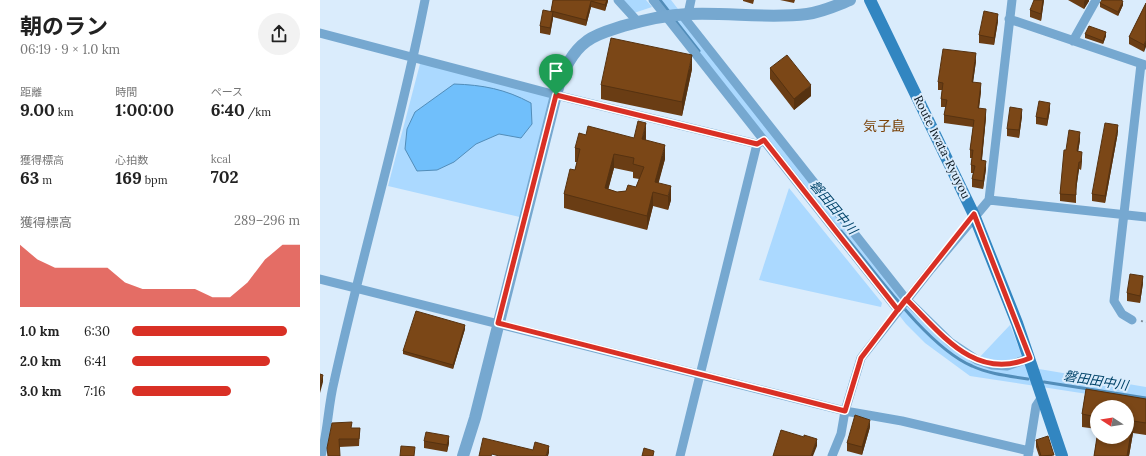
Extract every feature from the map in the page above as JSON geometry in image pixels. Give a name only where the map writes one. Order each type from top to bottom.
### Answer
[{"type":"main road","name":"Route Iwata-Ryuyou","points":[[870,0],[974,214],[1030,358],[1062,456]]},
{"type":"street","points":[[321,456],[325,440],[333,383],[414,58],[425,0]]},
{"type":"street","points":[[618,0],[638,22]]},
{"type":"street","points":[[653,0],[677,15],[906,299],[953,345],[977,360],[992,365],[1008,366],[1030,358]]},
{"type":"street","points":[[677,15],[691,0]]},
{"type":"street","points":[[463,456],[562,72],[573,55],[587,41],[608,31],[638,22],[677,15],[807,14],[825,10],[850,0]]},
{"type":"street","points":[[832,456],[841,434],[845,411],[861,358],[974,214],[989,200],[1012,0]]},
{"type":"street","points":[[1074,41],[1096,0]]},
{"type":"street","points":[[677,15],[760,142],[898,310]]},
{"type":"street","points":[[1009,19],[1143,65],[1123,214],[1114,301],[1122,314],[1132,320]]},
{"type":"street","points":[[320,33],[556,95],[760,142]]},
{"type":"street","points":[[680,456],[699,373],[760,142]]},
{"type":"street","points":[[989,200],[1146,217]]},
{"type":"street","points":[[320,279],[699,373],[845,411],[902,421],[1028,454],[1036,406],[1042,397]]},
{"type":"shaded area","points":[[618,0],[646,0],[652,7],[631,14]]},
{"type":"shaded area","points":[[653,0],[671,0],[893,287],[982,365],[1012,365],[977,360],[1010,325],[1024,361],[1033,368],[1146,387],[1146,403],[970,376],[925,343],[906,324]]},
{"type":"shaded area","points":[[421,60],[552,94],[528,219],[388,186]]},
{"type":"shaded area","points":[[454,84],[475,85],[503,91],[531,103],[532,124],[521,138],[499,134],[476,144],[454,162],[437,170],[417,171],[405,149],[407,129],[415,112]]},
{"type":"shaded area","points":[[789,188],[882,303],[881,307],[759,280]]},
{"type":"building","points":[[553,0],[607,0],[605,5],[591,1],[586,20],[551,11]]},
{"type":"building","points":[[1034,0],[1043,0],[1041,14],[1030,10]]},
{"type":"building","points":[[1102,0],[1123,1],[1118,12],[1100,3]]},
{"type":"building","points":[[1146,3],[1146,40],[1144,45],[1129,37]]},
{"type":"building","points":[[543,10],[553,12],[550,28],[540,26]]},
{"type":"building","points":[[984,11],[998,14],[994,38],[979,35]]},
{"type":"building","points":[[1089,26],[1106,32],[1103,41],[1085,34]]},
{"type":"building","points":[[611,38],[692,55],[682,102],[601,85]]},
{"type":"building","points":[[943,49],[976,53],[972,82],[981,83],[978,108],[986,109],[981,160],[986,161],[983,181],[972,179],[975,166],[971,165],[973,150],[970,150],[974,120],[944,115],[947,100],[941,99],[943,83],[938,82]]},
{"type":"building","points":[[787,55],[811,85],[794,99],[770,68]]},
{"type":"building","points":[[1039,101],[1050,103],[1047,119],[1036,117]]},
{"type":"building","points":[[1010,107],[1022,109],[1019,130],[1007,129]]},
{"type":"building","points":[[638,121],[646,123],[642,139],[665,145],[655,182],[671,186],[668,196],[653,192],[647,216],[564,194],[570,169],[575,170],[580,149],[575,148],[579,133],[586,135],[588,126],[634,138]],"holes":[[[614,154],[634,158],[633,164],[644,167],[636,187],[628,185],[626,191],[617,192],[605,188]]]},
{"type":"building","points":[[1105,123],[1118,125],[1105,196],[1092,194]]},
{"type":"building","points":[[1069,130],[1080,132],[1077,151],[1082,152],[1081,162],[1079,162],[1076,195],[1060,194],[1064,150],[1066,150]]},
{"type":"building","points":[[1130,274],[1143,276],[1140,296],[1127,293]]},
{"type":"building","points":[[416,311],[465,325],[453,365],[403,351]]},
{"type":"building","points":[[320,374],[323,375],[320,386]]},
{"type":"building","points":[[1086,389],[1146,399],[1146,423],[1134,421],[1134,400],[1090,400],[1090,416],[1082,414]]},
{"type":"building","points":[[855,415],[870,420],[862,447],[847,443]]},
{"type":"building","points":[[352,422],[351,428],[360,428],[359,439],[339,439],[340,456],[328,456],[327,448],[332,423]]},
{"type":"building","points":[[781,430],[804,437],[804,435],[817,439],[811,456],[773,456]]},
{"type":"building","points":[[426,432],[449,436],[447,445],[424,441]]},
{"type":"building","points":[[1048,436],[1054,455],[1041,456],[1036,440]]},
{"type":"building","points":[[483,438],[533,450],[535,442],[549,446],[546,456],[499,456],[492,454],[491,456],[479,456]]},
{"type":"building","points":[[1096,444],[1129,444],[1127,456],[1094,456]]},
{"type":"building","points":[[401,446],[415,447],[414,456],[400,456]]},
{"type":"building","points":[[644,448],[654,451],[653,456],[642,456]]},
{"type":"waterway","name":"磐田田中川","points":[[660,0],[670,13]]},
{"type":"waterway","name":"磐田田中川","points":[[674,19],[699,51]]},
{"type":"waterway","name":"磐田田中川","points":[[841,231],[902,306],[937,342],[955,356],[972,366],[985,371],[1028,379]]},
{"type":"waterway","name":"磐田田中川","points":[[1044,382],[1146,398]]},
{"type":"district","name":"気子島","points":[[884,126]]},
{"type":"route","points":[[556,95],[498,323],[845,411],[861,358],[872,342],[898,310],[906,299],[953,345],[977,360],[992,365],[1008,366],[1030,358],[974,214],[906,299],[898,310],[764,140],[757,144],[556,95]]}]
